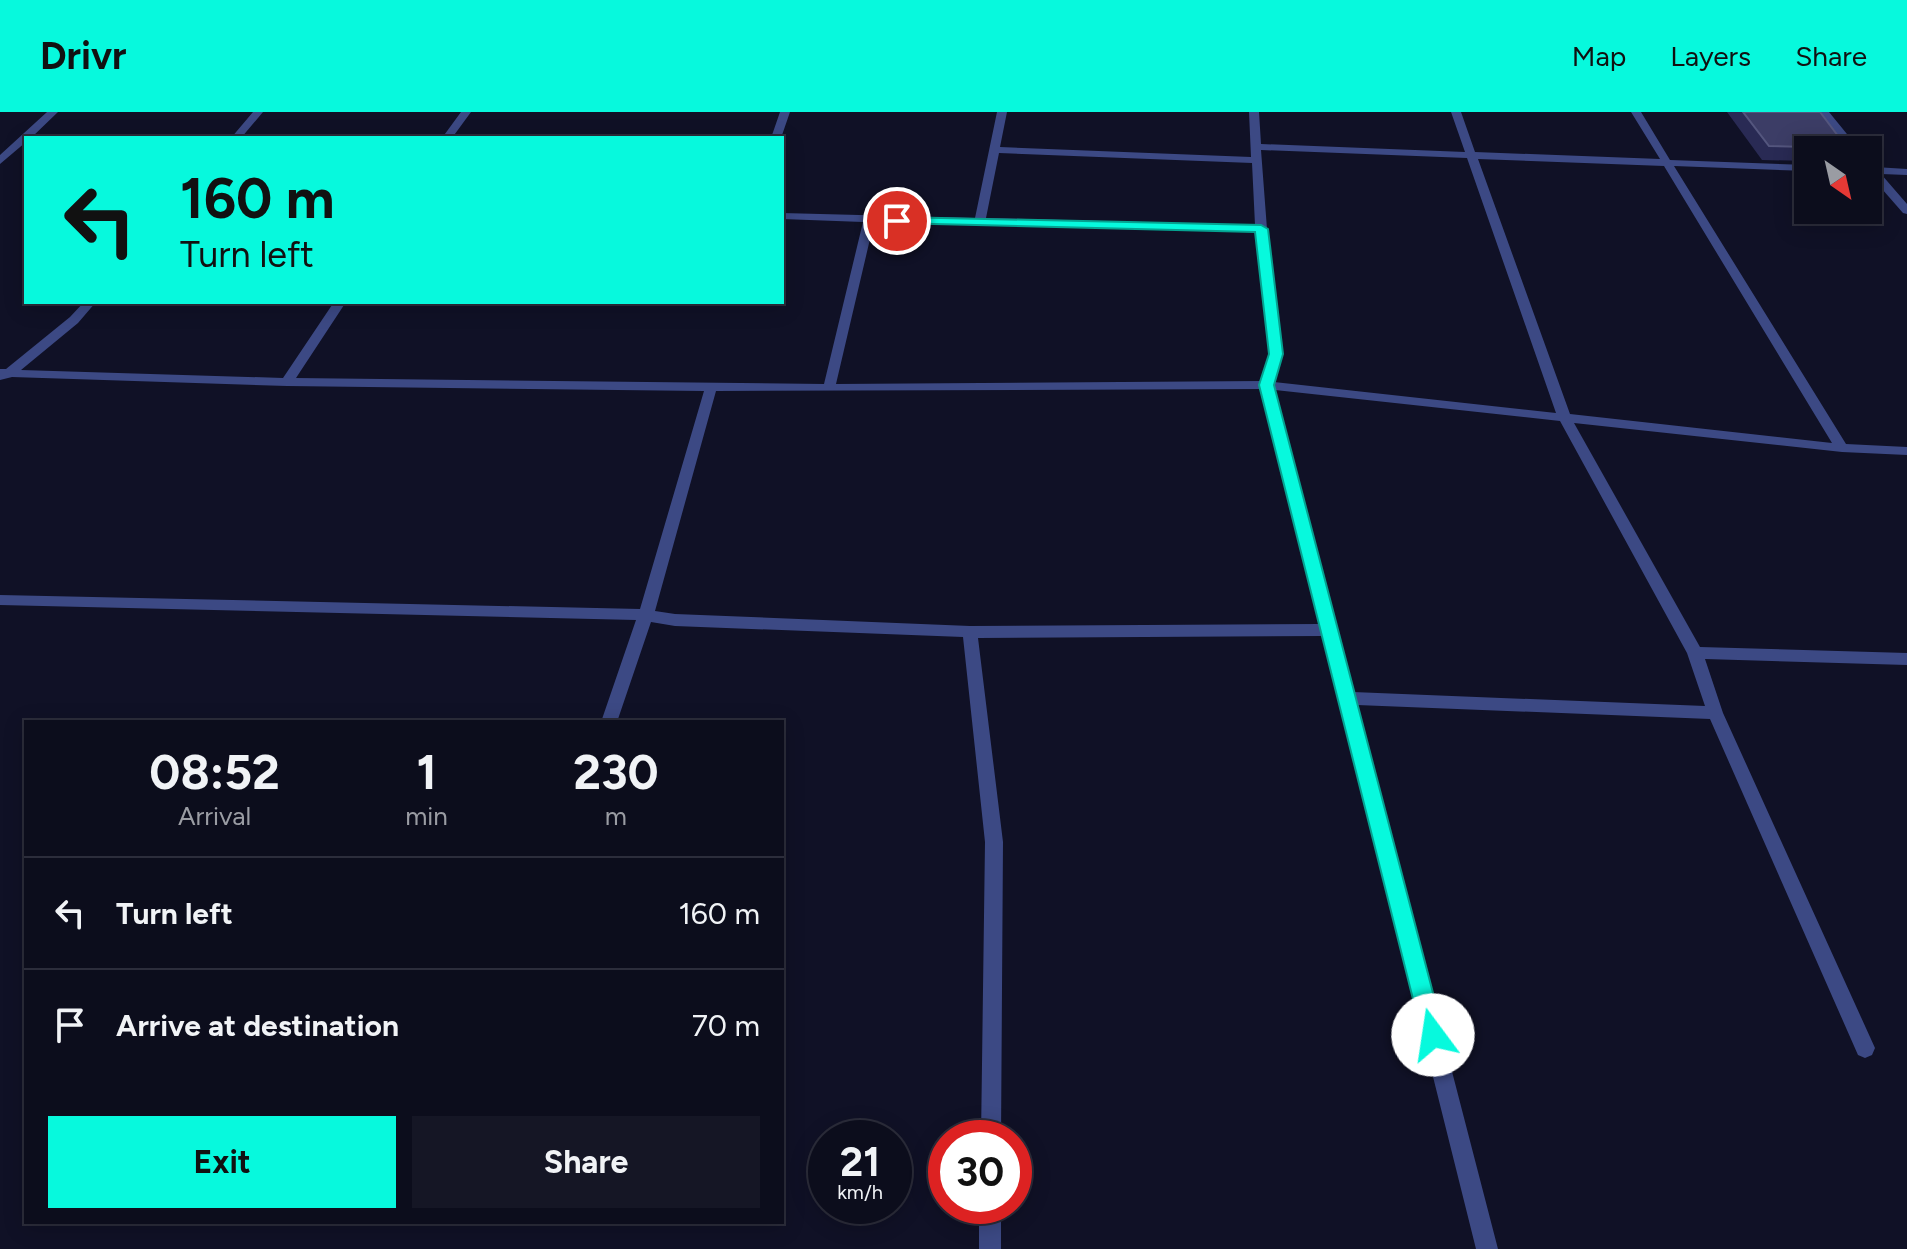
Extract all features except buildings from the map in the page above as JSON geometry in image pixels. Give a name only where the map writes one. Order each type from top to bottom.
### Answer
[{"type":"street","points":[[27,136],[53,112]]},
{"type":"street","points":[[238,136],[258,112]]},
{"type":"street","points":[[448,136],[466,112]]},
{"type":"street","points":[[777,136],[785,112]]},
{"type":"street","points":[[980,223],[1002,112]]},
{"type":"street","points":[[1254,112],[1261,229],[1276,354],[1267,385],[1487,1249]]},
{"type":"street","points":[[1456,112],[1564,416],[1695,653],[1715,713],[1865,1048]]},
{"type":"street","points":[[1636,112],[1842,448]]},
{"type":"street","points":[[1824,112],[1844,136]]},
{"type":"street","points":[[0,161],[24,139]]},
{"type":"street","points":[[996,150],[1472,154],[1794,168]]},
{"type":"street","points":[[1882,170],[1907,172]]},
{"type":"street","points":[[1882,183],[1907,211]]},
{"type":"street","points":[[784,216],[1261,229]]},
{"type":"street","points":[[829,388],[869,220]]},
{"type":"street","points":[[2,376],[74,320],[88,304]]},
{"type":"street","points":[[287,382],[339,304]]},
{"type":"street","points":[[2,376],[829,388],[1267,385],[1842,448],[1907,451]]},
{"type":"street","points":[[610,720],[646,615],[711,387]]},
{"type":"street","points":[[0,600],[646,615],[675,620],[970,632],[1330,630]]},
{"type":"street","points":[[970,632],[994,842],[991,1120]]},
{"type":"street","points":[[1695,653],[1907,659]]},
{"type":"street","points":[[1348,698],[1715,713]]},
{"type":"street","points":[[990,1224],[990,1249]]},
{"type":"route","points":[[897,221],[1261,229],[1276,354],[1267,385],[1433,1035]]}]
